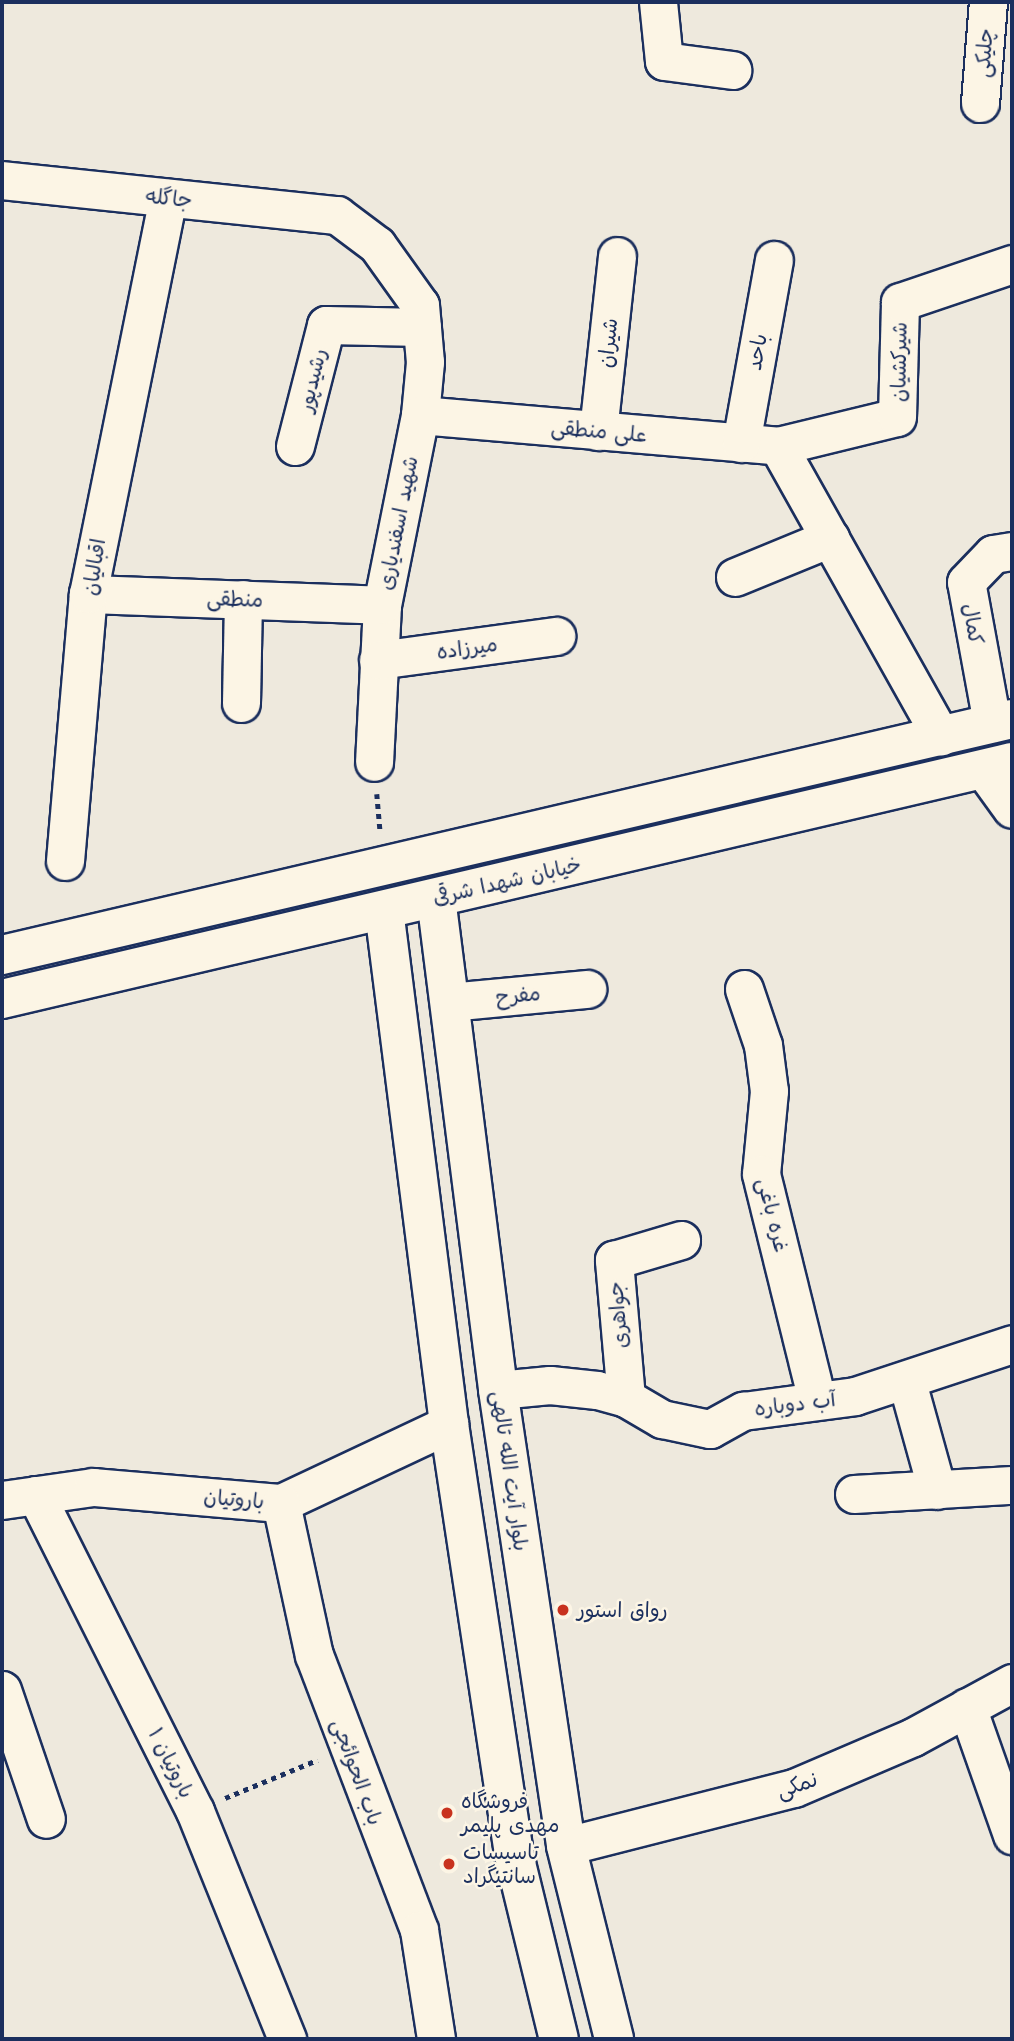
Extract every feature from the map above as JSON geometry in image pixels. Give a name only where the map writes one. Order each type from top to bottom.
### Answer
[{"type":"main road","name":"خیابان شهدا شرقی","points":[[2,955],[1002,721]]},
{"type":"main road","name":"خیابان شهدا شرقی","points":[[2,999],[998,766]]},
{"type":"main road","name":"بلوار آیت الله تالهی","points":[[436,898],[498,1390],[566,1846],[614,2039]]},
{"type":"main road","points":[[384,910],[449,1424],[514,1855],[559,2039]]},
{"type":"main road","points":[[449,1424],[498,1390]]},
{"type":"street","points":[[658,2],[664,61],[732,71]]},
{"type":"street","name":"چلیکی","points":[[980,103],[998,66],[988,2]]},
{"type":"street","name":"جاگله","points":[[2,180],[337,215]]},
{"type":"street","name":"اقبالیان","points":[[65,861],[88,594],[168,198]]},
{"type":"street","name":"شهید اسفندیاری","points":[[337,215],[377,245],[420,305],[425,362],[420,415],[382,605],[374,762]]},
{"type":"street","name":"شیران","points":[[598,430],[617,256]]},
{"type":"street","name":"باحد","points":[[741,443],[774,260]]},
{"type":"street","name":"شیرکشیان","points":[[778,446],[897,417],[900,302],[1012,264]]},
{"type":"street","name":"رشیدپور","points":[[295,446],[326,325],[422,327]]},
{"type":"street","name":"علی منطقی","points":[[420,415],[778,446]]},
{"type":"street","points":[[778,446],[941,736]]},
{"type":"street","points":[[735,577],[830,538]]},
{"type":"street","name":"کمال","points":[[1002,721],[966,582],[993,554],[1012,551]]},
{"type":"street","name":"منطقی","points":[[88,594],[382,605]]},
{"type":"street","points":[[241,703],[243,599]]},
{"type":"street","name":"میرزاده","points":[[378,660],[556,636]]},
{"type":"street","points":[[998,766],[1012,809]]},
{"type":"street","name":"مفرح","points":[[449,1002],[587,989]]},
{"type":"street","name":"غره باغی","points":[[744,989],[763,1045],[769,1091],[761,1174],[817,1400]]},
{"type":"street","name":"جواهری","points":[[626,1398],[614,1260],[681,1240]]},
{"type":"street","name":"آب دوباره","points":[[498,1390],[550,1385],[626,1398],[662,1419],[710,1429],[743,1411],[855,1396],[907,1382],[1012,1344]]},
{"type":"street","points":[[907,1382],[937,1490]]},
{"type":"street","name":"باروتیان","points":[[19,1498],[93,1487],[281,1503],[449,1424]]},
{"type":"street","points":[[854,1494],[1012,1485]]},
{"type":"street","name":"۱ باروتیان","points":[[19,1498],[195,1811],[288,2039]]},
{"type":"street","name":"باب الحوائجی","points":[[281,1503],[314,1655],[419,1930],[436,2039]]},
{"type":"street","name":"نمکی","points":[[566,1846],[794,1788],[913,1737],[1012,1683]]},
{"type":"street","points":[[2,1690],[46,1819]]},
{"type":"street","points":[[967,1707],[1012,1835]]},
{"type":"path","points":[[374,762],[383,866]]},
{"type":"path","points":[[195,1811],[347,1747]]},
{"type":"place","name":"رواق استور","points":[[563,1610]]},
{"type":"place","name":"فروشگاه مهدی پلیمر","points":[[447,1813]]},
{"type":"place","name":"تاسیسات سانتیگراد","points":[[449,1864]]}]
